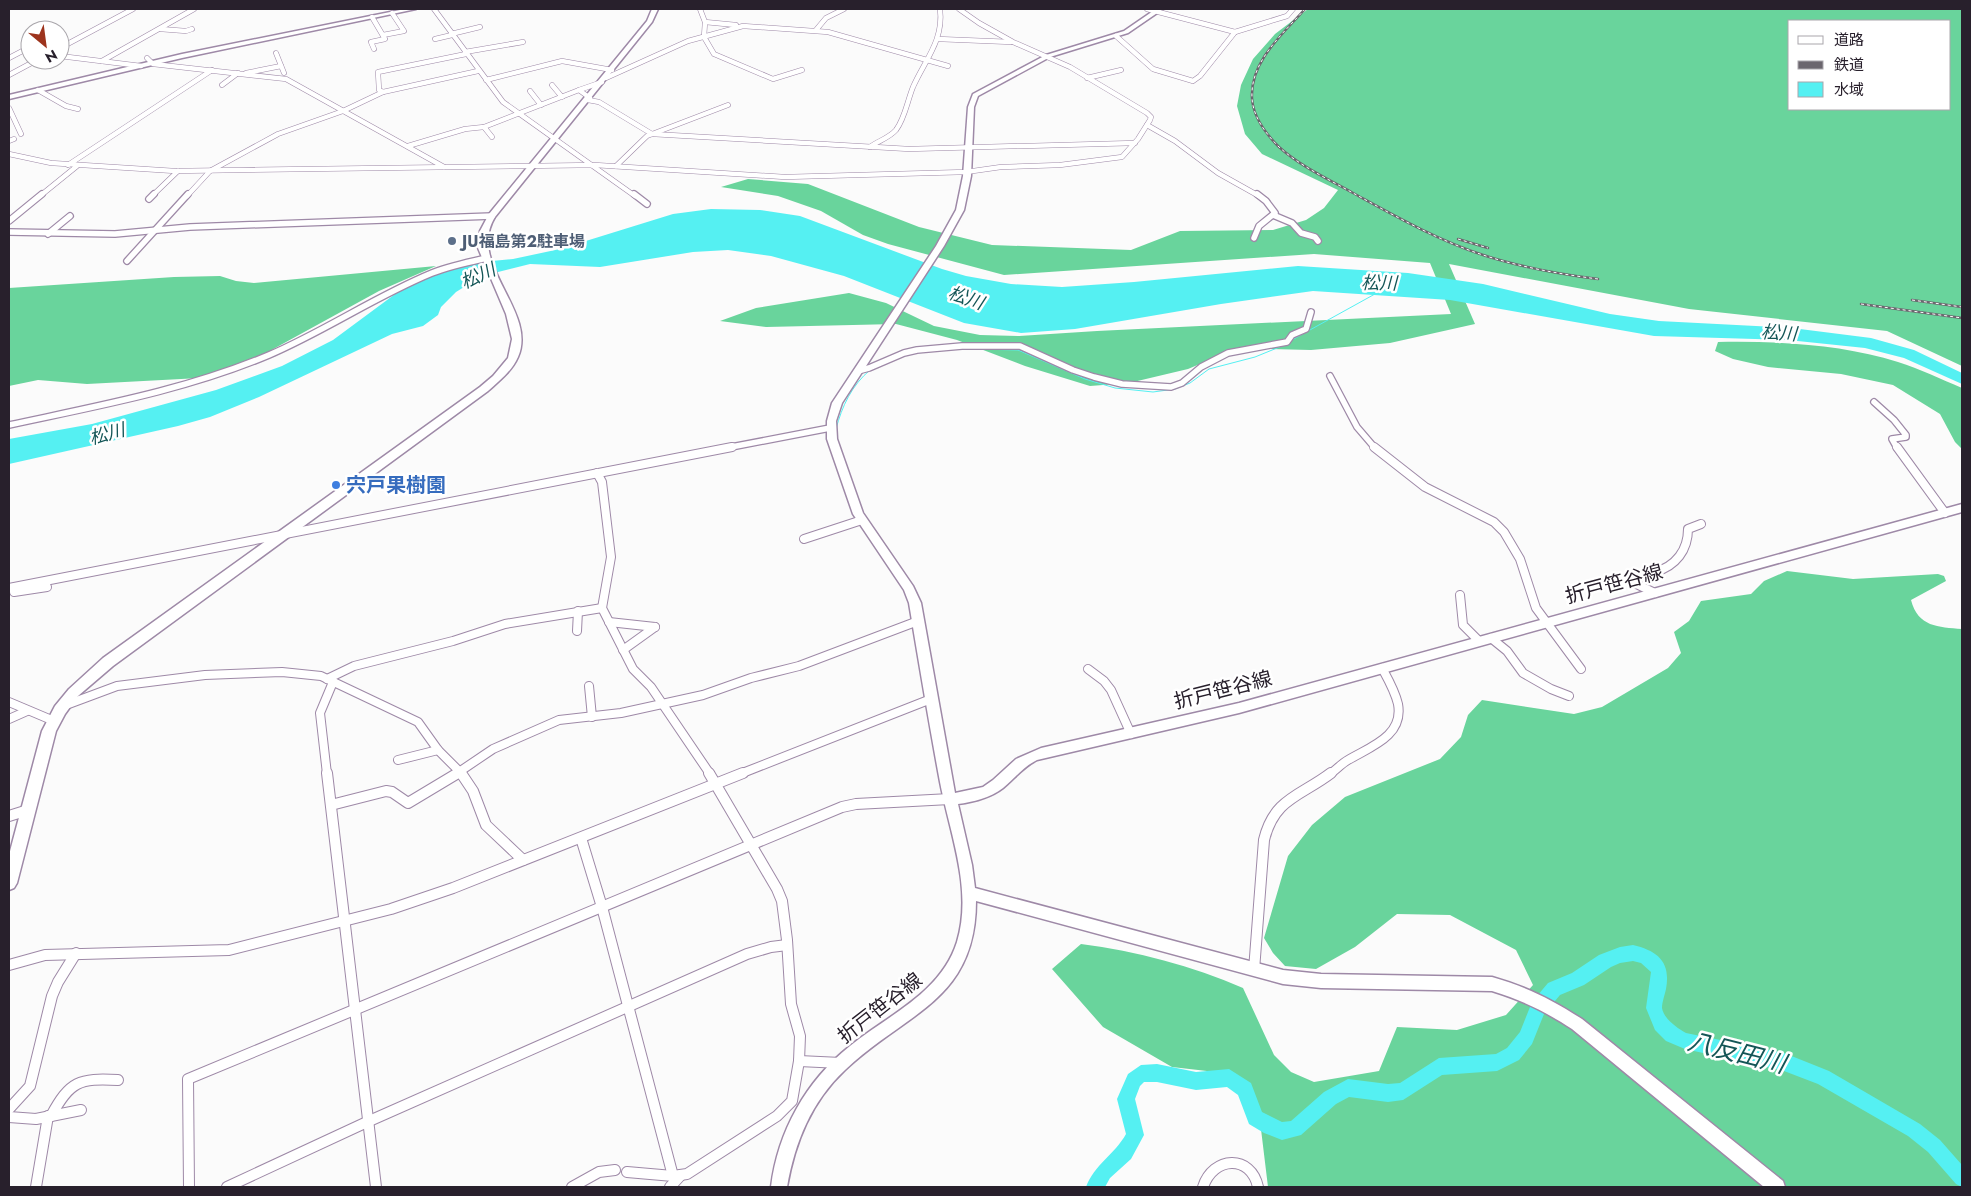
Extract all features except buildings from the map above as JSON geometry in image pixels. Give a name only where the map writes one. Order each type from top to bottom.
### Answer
[{"type":"main road","points":[[9,883],[42,752],[54,720],[77,687],[89,676],[484,390],[502,374],[514,355],[517,335],[482,245],[482,238],[492,216],[612,70],[650,21],[655,9]]},
{"type":"street","points":[[70,43],[133,9]]},
{"type":"street","points":[[102,61],[194,9]]},
{"type":"street","points":[[9,97],[141,66],[150,61],[413,9]]},
{"type":"street","points":[[434,9],[503,102],[595,165],[647,204]]},
{"type":"street","points":[[700,9],[705,22],[704,37],[714,54],[770,78],[778,78],[802,70]]},
{"type":"street","points":[[816,30],[826,18],[844,9]]},
{"type":"street","points":[[870,147],[890,136],[905,113],[912,88],[935,48],[941,32],[940,9]]},
{"type":"street","points":[[9,154],[44,162],[77,166],[210,172],[595,165],[785,177],[892,176],[967,172],[1001,166],[1060,165],[1122,157],[1148,125],[1151,119],[1149,114],[1048,56],[1013,42],[979,23],[960,9]]},
{"type":"street","points":[[1147,9],[1158,10],[1235,32],[1287,16],[1293,9]]},
{"type":"street","points":[[189,1187],[188,1079],[842,807],[856,804],[950,799],[915,603],[909,589],[862,520],[832,439],[830,428],[837,403],[951,228],[960,210],[967,172],[970,107],[975,95],[986,87],[1048,56],[1116,36],[1133,28],[1158,10]]},
{"type":"street","points":[[383,36],[404,31],[392,13]]},
{"type":"street","points":[[372,17],[385,39],[371,42],[374,49]]},
{"type":"street","points":[[705,22],[816,30],[948,66]]},
{"type":"street","points":[[408,146],[465,129],[484,128],[604,80],[688,41],[743,26]]},
{"type":"street","points":[[435,38],[480,28]]},
{"type":"street","points":[[160,29],[186,31],[192,29]]},
{"type":"street","points":[[1116,36],[1153,69],[1193,81],[1200,76],[1235,32]]},
{"type":"street","points":[[938,39],[1013,42]]},
{"type":"street","points":[[383,92],[380,92],[378,87],[378,72],[523,42]]},
{"type":"street","points":[[276,53],[284,73]]},
{"type":"street","points":[[70,57],[141,66]]},
{"type":"street","points":[[150,61],[286,79],[444,167]]},
{"type":"street","points":[[486,80],[562,61],[612,70]]},
{"type":"street","points":[[222,85],[241,74],[281,66]]},
{"type":"street","points":[[68,165],[212,70]]},
{"type":"street","points":[[127,261],[210,172],[278,134],[343,111],[383,92],[478,70]]},
{"type":"street","points":[[1087,78],[1122,70]]},
{"type":"street","points":[[552,85],[562,96]]},
{"type":"street","points":[[38,90],[66,106],[78,109]]},
{"type":"street","points":[[579,90],[589,99],[599,102],[651,134],[909,149],[1134,143]]},
{"type":"street","points":[[530,91],[541,105]]},
{"type":"street","points":[[616,166],[651,134],[728,105]]},
{"type":"street","points":[[9,108],[21,134]]},
{"type":"street","points":[[1148,125],[1174,138],[1215,171],[1262,199],[1273,209],[1275,212],[1259,226],[1254,238]]},
{"type":"street","points":[[484,128],[492,137]]},
{"type":"street","points":[[9,220],[77,166]]},
{"type":"street","points":[[149,199],[178,171]]},
{"type":"street","points":[[1273,215],[1292,223],[1301,233],[1315,237],[1319,240],[1318,242]]},
{"type":"street","points":[[48,234],[70,216]]},
{"type":"street","points":[[9,232],[97,235],[190,228],[492,216]]},
{"type":"street","points":[[9,425],[144,396],[226,372],[304,339],[418,279],[447,268],[487,258]]},
{"type":"street","points":[[858,371],[868,369],[896,356],[932,348],[1020,346],[1072,370],[1094,377],[1122,384],[1171,387],[1182,383],[1201,367],[1228,353],[1287,342],[1292,335],[1306,329],[1311,312]]},
{"type":"street","points":[[1330,376],[1357,427],[1370,444],[1425,487],[1494,522],[1502,528],[1520,559],[1534,603],[1581,668]]},
{"type":"street","points":[[1874,402],[1894,420],[1906,435],[1906,437],[1892,439],[1893,442],[1945,513]]},
{"type":"street","points":[[9,588],[830,428]]},
{"type":"street","points":[[597,473],[602,482],[611,556],[602,608],[635,672],[651,687],[661,705],[716,784],[777,888],[782,901],[791,1004],[800,1036],[799,1061],[792,1100],[776,1116],[687,1174],[675,1179],[627,1172]]},
{"type":"street","name":"折戸笹谷線","points":[[779,1187],[786,1155],[802,1114],[823,1082],[841,1063],[920,1007],[945,981],[964,943],[970,893],[950,799],[969,796],[998,784],[1020,761],[1029,757],[1239,708],[1962,508]]},
{"type":"street","points":[[804,539],[862,520]]},
{"type":"street","points":[[1655,593],[1628,580],[1633,577],[1656,572],[1681,557],[1688,542],[1688,529],[1701,524]]},
{"type":"street","points":[[9,593],[47,587]]},
{"type":"street","points":[[1460,595],[1463,625],[1509,653],[1519,670],[1525,675],[1558,694],[1569,696]]},
{"type":"street","points":[[376,1187],[320,713],[330,680],[354,666],[453,641],[505,624],[602,608]]},
{"type":"street","points":[[577,631],[578,611]]},
{"type":"street","points":[[331,805],[386,791],[392,792],[408,803],[460,772],[493,749],[559,720],[621,713],[703,695],[752,678],[799,666],[918,621]]},
{"type":"street","points":[[609,622],[655,626],[623,650]]},
{"type":"street","points":[[1254,970],[1264,840],[1270,820],[1288,802],[1344,763],[1390,735],[1399,713],[1395,694],[1382,668]]},
{"type":"street","points":[[1088,669],[1104,681],[1112,690],[1130,734]]},
{"type":"street","points":[[62,707],[117,686],[196,676],[304,673],[330,680],[414,718],[438,750],[460,772],[475,795],[486,825],[523,860]]},
{"type":"street","points":[[589,686],[592,717]]},
{"type":"street","points":[[9,965],[45,955],[229,950],[391,909],[453,888],[931,699]]},
{"type":"street","points":[[9,702],[27,711],[54,720]]},
{"type":"street","points":[[9,719],[27,711]]},
{"type":"street","points":[[398,760],[438,750]]},
{"type":"street","points":[[9,816],[28,810]]},
{"type":"street","points":[[581,838],[602,907],[675,1179]]},
{"type":"street","points":[[970,893],[1283,977],[1321,981],[1492,984],[1526,995],[1560,1012],[1577,1024],[1778,1187]]},
{"type":"street","points":[[227,1187],[367,1122],[747,954],[771,947],[787,945]]},
{"type":"street","points":[[9,1110],[30,1086],[52,996],[58,982],[76,953]]},
{"type":"street","points":[[799,1061],[841,1063]]},
{"type":"street","points":[[36,1187],[50,1116],[62,1093],[70,1085],[82,1080],[118,1080]]},
{"type":"street","points":[[792,1100],[802,1114]]},
{"type":"street","points":[[9,1117],[18,1119],[59,1116],[81,1110]]},
{"type":"street","points":[[1203,1187],[1211,1170],[1220,1165],[1232,1163],[1252,1171],[1258,1180],[1258,1187]]},
{"type":"street","points":[[572,1187],[599,1172],[615,1170]]},
{"type":"green space","points":[[1308,9],[1962,9],[1962,366],[1887,331],[1689,309],[1449,264],[1475,324],[1390,343],[1311,350],[1238,348],[1188,369],[1129,383],[1090,386],[1025,366],[957,340],[896,324],[766,327],[720,321],[756,308],[849,293],[886,303],[934,326],[980,335],[1019,336],[1451,314],[1430,263],[1314,254],[1004,275],[888,244],[863,235],[821,211],[778,196],[721,187],[748,179],[808,184],[919,227],[992,245],[1131,250],[1180,231],[1273,230],[1306,220],[1324,208],[1338,190],[1262,154],[1245,134],[1237,106],[1241,85],[1253,59],[1275,34]]},
{"type":"green space","points":[[436,266],[379,291],[266,353],[200,378],[87,384],[38,380],[9,386],[9,288],[174,277],[220,276],[236,281],[254,283]]},
{"type":"green space","points":[[1718,342],[1786,343],[1854,351],[1906,365],[1962,388],[1962,449],[1955,442],[1940,414],[1893,385],[1841,374],[1768,367],[1733,359],[1715,351]]},
{"type":"green space","points":[[1787,571],[1853,579],[1938,574],[1944,576],[1946,581],[1911,600],[1914,609],[1924,621],[1930,624],[1962,629],[1962,1187],[1268,1187],[1260,1121],[1233,1074],[1172,1067],[1103,1027],[1052,969],[1081,944],[1164,960],[1243,988],[1274,1055],[1291,1072],[1314,1082],[1379,1071],[1397,1027],[1457,1030],[1506,1015],[1533,985],[1516,950],[1450,915],[1397,914],[1355,947],[1316,969],[1285,966],[1273,953],[1264,938],[1288,856],[1312,825],[1345,797],[1440,759],[1461,737],[1468,715],[1482,700],[1574,714],[1602,707],[1668,668],[1681,653],[1674,632],[1689,621],[1701,601],[1751,594],[1764,581]]},
{"type":"water","name":"松川","points":[[711,209],[760,210],[800,216],[942,269],[966,276],[1011,284],[1062,287],[1298,266],[1408,273],[1483,284],[1610,314],[1659,321],[1792,328],[1871,338],[1914,350],[1962,373],[1962,384],[1904,358],[1865,348],[1788,340],[1654,336],[1450,300],[1313,291],[1221,304],[1075,329],[1021,333],[964,323],[844,276],[771,256],[728,250],[693,252],[600,267],[530,264],[482,276],[456,292],[441,307],[438,315],[423,326],[392,334],[259,397],[210,417],[9,464],[9,439],[92,424],[216,390],[282,366],[333,340],[406,286],[438,272],[471,263],[513,259],[560,249],[673,214]]},
{"type":"waterway","name":"松川","points":[[1290,341],[1375,294]]},
{"type":"waterway","points":[[976,349],[1018,350],[1085,379],[1115,388],[1153,392],[1175,389],[1190,383],[1209,369],[1255,357],[1282,346]]},
{"type":"waterway","points":[[836,429],[841,412],[849,397],[858,382],[870,370]]},
{"type":"waterway","name":"八反田川","points":[[1095,1187],[1104,1172],[1125,1153],[1135,1135],[1126,1099],[1134,1080],[1141,1074],[1157,1073],[1196,1081],[1229,1078],[1245,1089],[1255,1118],[1270,1127],[1282,1131],[1295,1129],[1330,1098],[1348,1088],[1388,1093],[1403,1091],[1439,1067],[1497,1062],[1513,1054],[1526,1038],[1538,1008],[1554,989],[1578,979],[1605,961],[1620,955],[1633,953],[1645,956],[1658,968],[1660,976],[1654,1008],[1661,1024],[1672,1035],[1685,1041],[1784,1062],[1823,1077],[1914,1130],[1934,1146],[1962,1178]]},
{"type":"railway","points":[[1305,9],[1278,38],[1262,60],[1256,72],[1253,85],[1252,98],[1255,112],[1269,137],[1279,147],[1324,177],[1400,219],[1449,242],[1511,263],[1598,279]]},
{"type":"railway","points":[[1458,239],[1488,248]]},
{"type":"railway","points":[[1912,300],[1962,307]]},
{"type":"railway","points":[[1861,304],[1962,318]]},
{"type":"place","name":"JU福島第2駐車場","points":[[452,241]]},
{"type":"place","name":"宍戸果樹園","points":[[336,485]]}]
